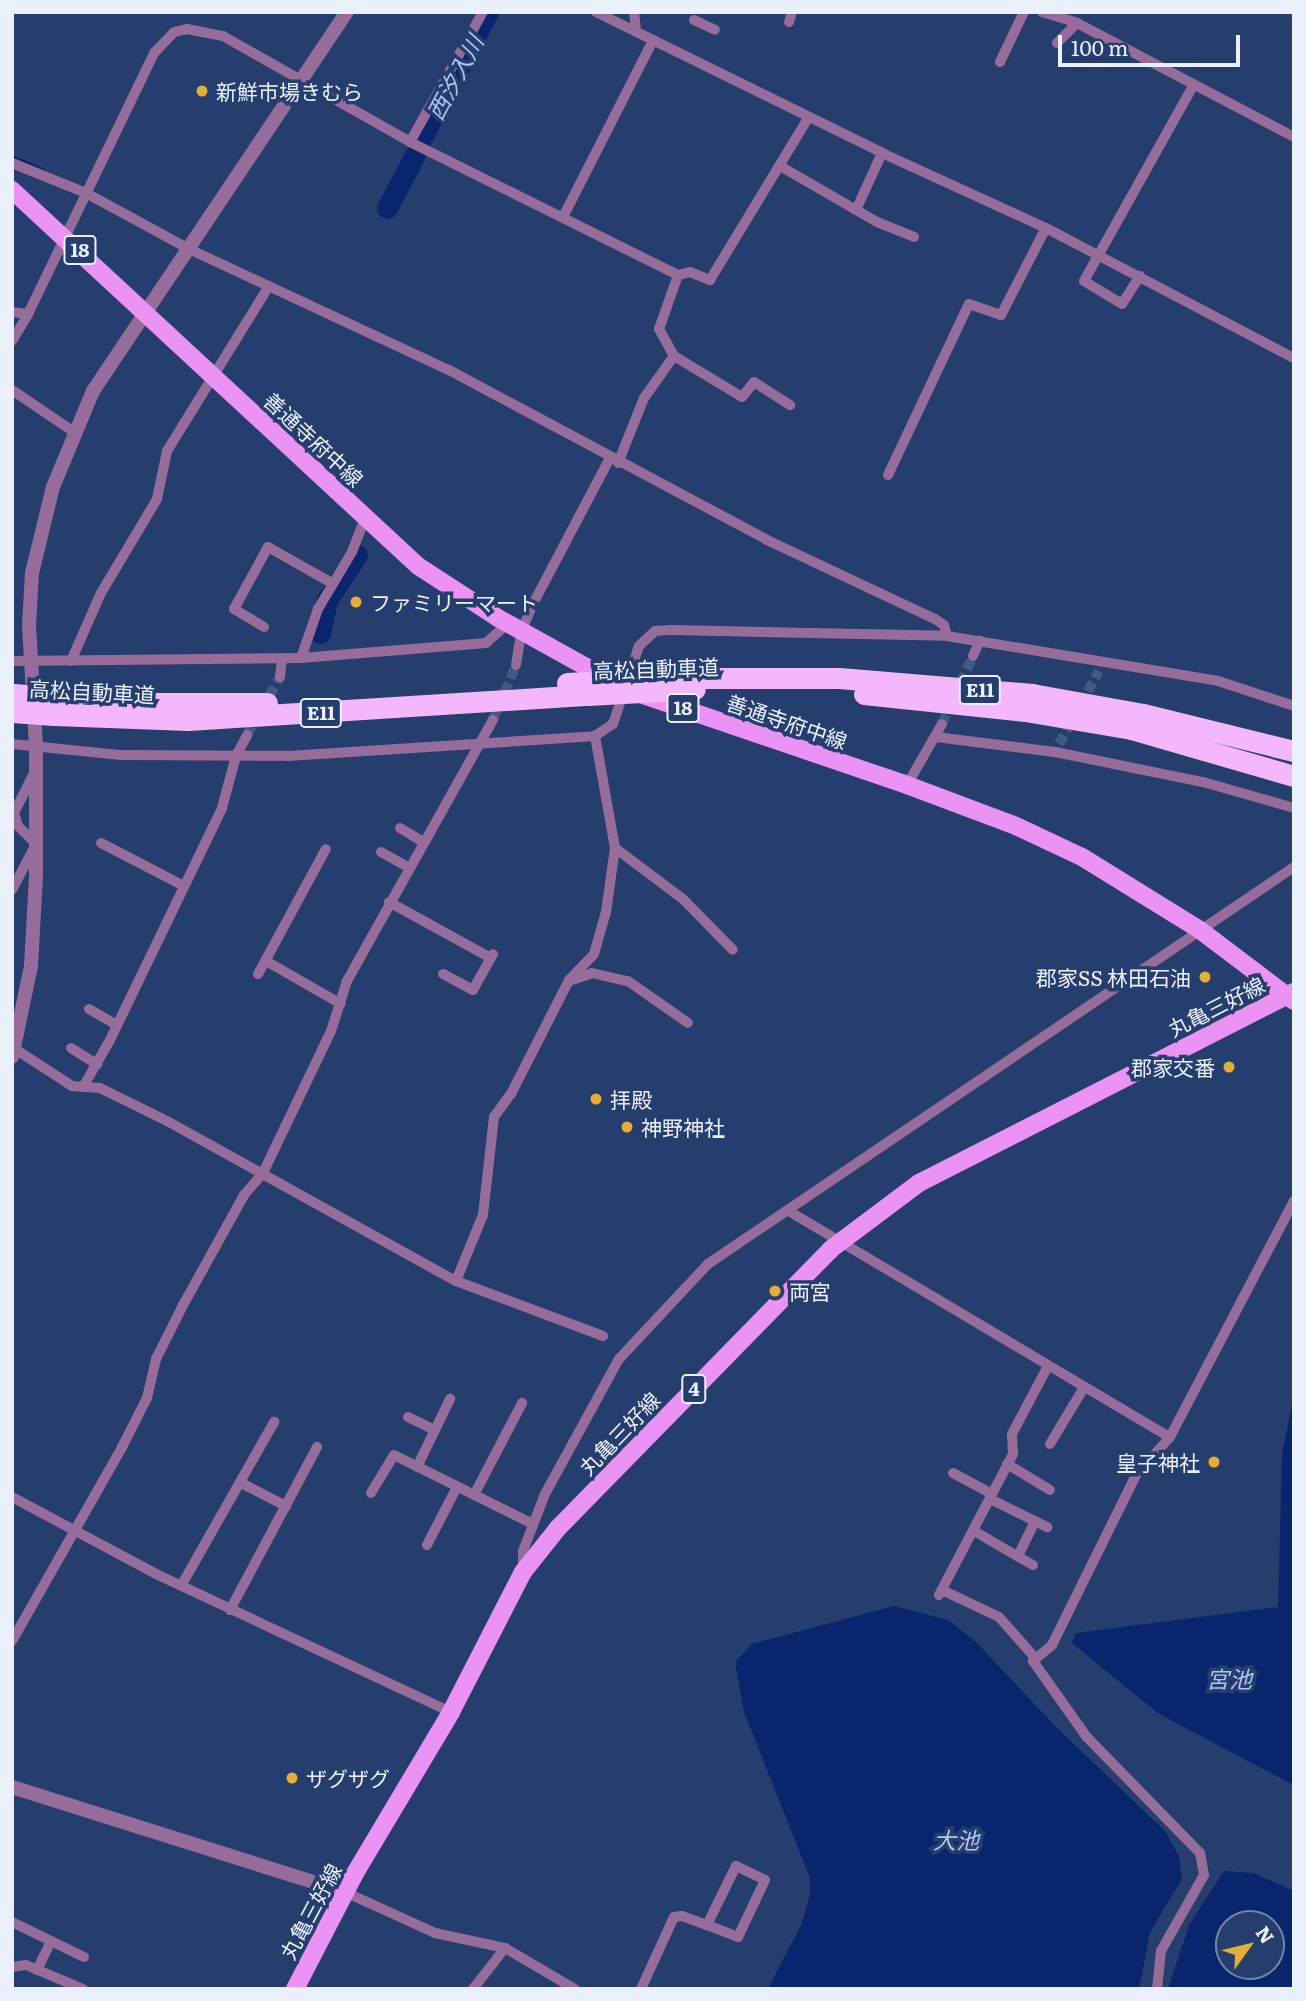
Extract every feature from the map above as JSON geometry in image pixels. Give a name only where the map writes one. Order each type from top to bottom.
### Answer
[{"type":"highway","name":"高松自動車道","points":[[53,706],[292,703],[661,678],[839,678],[1032,694],[1143,714],[1294,751]]},
{"type":"highway","name":"高松自動車道","points":[[13,700],[188,720],[695,690],[838,692],[1025,711],[1131,729],[1294,776]]},
{"type":"main road","name":"善通寺府中線","points":[[12,190],[66,237],[418,566],[514,628],[625,687],[907,785],[1016,826],[1082,857],[1200,930],[1291,996]]},
{"type":"main road","name":"丸亀三好線","points":[[295,1989],[345,1892],[451,1712],[523,1572],[558,1528],[840,1241],[919,1183],[1291,996]]},
{"type":"street","points":[[347,12],[93,391],[53,487],[32,573],[36,844],[31,966],[13,1051],[72,1086],[100,1088],[262,1173],[456,1281],[603,1336]]},
{"type":"street","points":[[410,142],[483,12]]},
{"type":"street","points":[[596,12],[808,118],[1046,228],[1294,358]]},
{"type":"street","points":[[634,12],[636,32]]},
{"type":"street","points":[[710,12],[699,23],[715,30]]},
{"type":"street","points":[[1000,62],[1024,12]]},
{"type":"street","points":[[1042,12],[1077,23],[1294,137]]},
{"type":"street","points":[[1057,43],[1077,23]]},
{"type":"street","points":[[12,341],[66,237],[154,53],[174,32],[197,29],[223,36],[301,83],[410,142],[678,275],[690,272],[710,280],[808,118]]},
{"type":"street","points":[[564,217],[653,40]]},
{"type":"street","points":[[1140,275],[1122,304],[1084,281],[1193,86]]},
{"type":"street","points":[[856,210],[882,153]]},
{"type":"street","points":[[12,163],[86,193],[189,248],[449,370],[614,461],[935,619],[944,625],[947,636]]},
{"type":"street","points":[[780,166],[856,210],[914,237]]},
{"type":"street","points":[[888,475],[969,304],[1001,315],[1046,228]]},
{"type":"street","points":[[678,275],[659,329],[674,356],[741,397],[754,382],[790,405]]},
{"type":"street","points":[[71,661],[101,593],[157,499],[167,451],[212,373],[269,286]]},
{"type":"street","points":[[12,312],[28,314]]},
{"type":"street","points":[[12,661],[32,663],[282,659],[486,643],[514,628],[614,461],[644,398],[674,356]]},
{"type":"street","points":[[12,390],[74,432]]},
{"type":"street","points":[[301,658],[332,583],[352,552],[365,518]]},
{"type":"street","points":[[264,627],[234,609],[268,547],[332,583]]},
{"type":"street","points":[[514,628],[516,665]]},
{"type":"street","points":[[12,744],[121,755],[236,756],[595,736],[613,724],[639,646],[655,631],[947,636],[980,640],[1101,666],[1218,681],[1294,706]]},
{"type":"street","points":[[973,656],[980,640]]},
{"type":"street","points":[[280,677],[282,659]]},
{"type":"street","points":[[12,1642],[76,1532],[147,1398],[156,1359],[182,1307],[244,1195],[262,1173],[341,1004],[347,981],[422,841],[484,744],[493,720]]},
{"type":"street","points":[[907,785],[942,724]]},
{"type":"street","points":[[83,1087],[117,1025],[182,885],[222,808],[236,756],[247,735]]},
{"type":"street","points":[[456,1281],[483,1215],[494,1117],[511,1094],[569,980],[594,954],[606,912],[615,848],[595,736]]},
{"type":"street","points":[[936,737],[1057,748],[1203,782],[1294,808]]},
{"type":"street","points":[[36,769],[14,813],[18,826],[36,844]]},
{"type":"street","points":[[400,828],[422,841]]},
{"type":"street","points":[[101,843],[182,885]]},
{"type":"street","points":[[12,890],[36,844]]},
{"type":"street","points":[[615,848],[683,900],[733,950]]},
{"type":"street","points":[[258,974],[326,849]]},
{"type":"street","points":[[381,852],[408,867]]},
{"type":"street","points":[[523,1572],[523,1551],[533,1524],[582,1423],[637,1336],[708,1265],[1294,867]]},
{"type":"street","points":[[389,902],[492,955],[473,990],[443,974]]},
{"type":"street","points":[[266,961],[341,1004]]},
{"type":"street","points":[[569,980],[592,973],[620,978],[688,1023]]},
{"type":"street","points":[[89,1009],[117,1025]]},
{"type":"street","points":[[71,1048],[97,1063]]},
{"type":"street","points":[[1036,1659],[1052,1645],[1136,1475],[1170,1437],[1294,1201]]},
{"type":"street","points":[[787,1210],[1047,1368],[1170,1437]]},
{"type":"street","points":[[1047,1368],[1012,1434],[1013,1454],[940,1592],[999,1617],[1036,1659],[1086,1736],[1200,1853],[1203,1875],[1161,1951],[1157,1989]]},
{"type":"street","points":[[1050,1444],[1083,1389]]},
{"type":"street","points":[[417,1467],[450,1399]]},
{"type":"street","points":[[474,1495],[508,1441],[522,1403]]},
{"type":"street","points":[[408,1417],[435,1430]]},
{"type":"street","points":[[181,1586],[253,1464],[274,1422]]},
{"type":"street","points":[[230,1610],[317,1447]]},
{"type":"street","points":[[371,1493],[394,1455],[533,1524]]},
{"type":"street","points":[[241,1458],[253,1464]]},
{"type":"street","points":[[1007,1464],[1050,1490]]},
{"type":"street","points":[[953,1473],[1047,1527]]},
{"type":"street","points":[[241,1483],[286,1506]]},
{"type":"street","points":[[427,1545],[457,1487]]},
{"type":"street","points":[[12,1497],[230,1610],[268,1623],[451,1712]]},
{"type":"street","points":[[1018,1556],[1035,1521]]},
{"type":"street","points":[[974,1531],[1032,1565]]},
{"type":"street","points":[[12,1787],[345,1892],[435,1933],[505,1948],[575,1989]]},
{"type":"street","points":[[641,1989],[674,1917],[707,1925],[738,1937],[765,1880],[736,1866],[707,1925]]},
{"type":"street","points":[[12,1922],[84,1957]]},
{"type":"street","points":[[37,1970],[51,1941]]},
{"type":"street","points":[[473,1989],[505,1948]]},
{"type":"street","points":[[12,1967],[37,1970],[83,1989]]},
{"type":"water","name":"宮池","points":[[1294,1395],[1294,1785],[1159,1714],[1072,1643],[1076,1633],[1278,1607],[1282,1455]]},
{"type":"water","name":"大池","points":[[894,1606],[948,1620],[975,1641],[1057,1728],[1165,1831],[1179,1856],[1182,1879],[1150,1932],[1139,1989],[768,1989],[801,1925],[810,1895],[810,1878],[744,1712],[735,1662],[752,1644]]},
{"type":"water","points":[[1224,1871],[1253,1873],[1294,1891],[1294,1989],[1168,1989],[1189,1925]]},
{"type":"waterway","name":"西汐入川","points":[[420,141],[488,12]]},
{"type":"waterway","name":"西汐入川","points":[[387,208],[415,155]]},
{"type":"waterway","points":[[12,157],[43,170]]},
{"type":"waterway","name":"西汐入川","points":[[320,633],[327,600],[357,555]]},
{"type":"tunnel","points":[[942,724],[973,656]]},
{"type":"tunnel","points":[[493,720],[516,665]]},
{"type":"tunnel","points":[[1059,744],[1099,671]]},
{"type":"tunnel","points":[[247,735],[280,677]]},
{"type":"place","name":"新鮮市場きむら","points":[[202,91]]},
{"type":"place","name":"ファミリーマート","points":[[356,602]]},
{"type":"place","name":"郡家SS 林田石油","points":[[1205,977]]},
{"type":"place","name":"郡家交番","points":[[1229,1067]]},
{"type":"place","name":"拝殿","points":[[596,1099]]},
{"type":"place","name":"神野神社","points":[[627,1127]]},
{"type":"place","name":"両宮","points":[[775,1291]]},
{"type":"place","name":"皇子神社","points":[[1214,1462]]},
{"type":"place","name":"ザグザグ","points":[[292,1778]]}]
